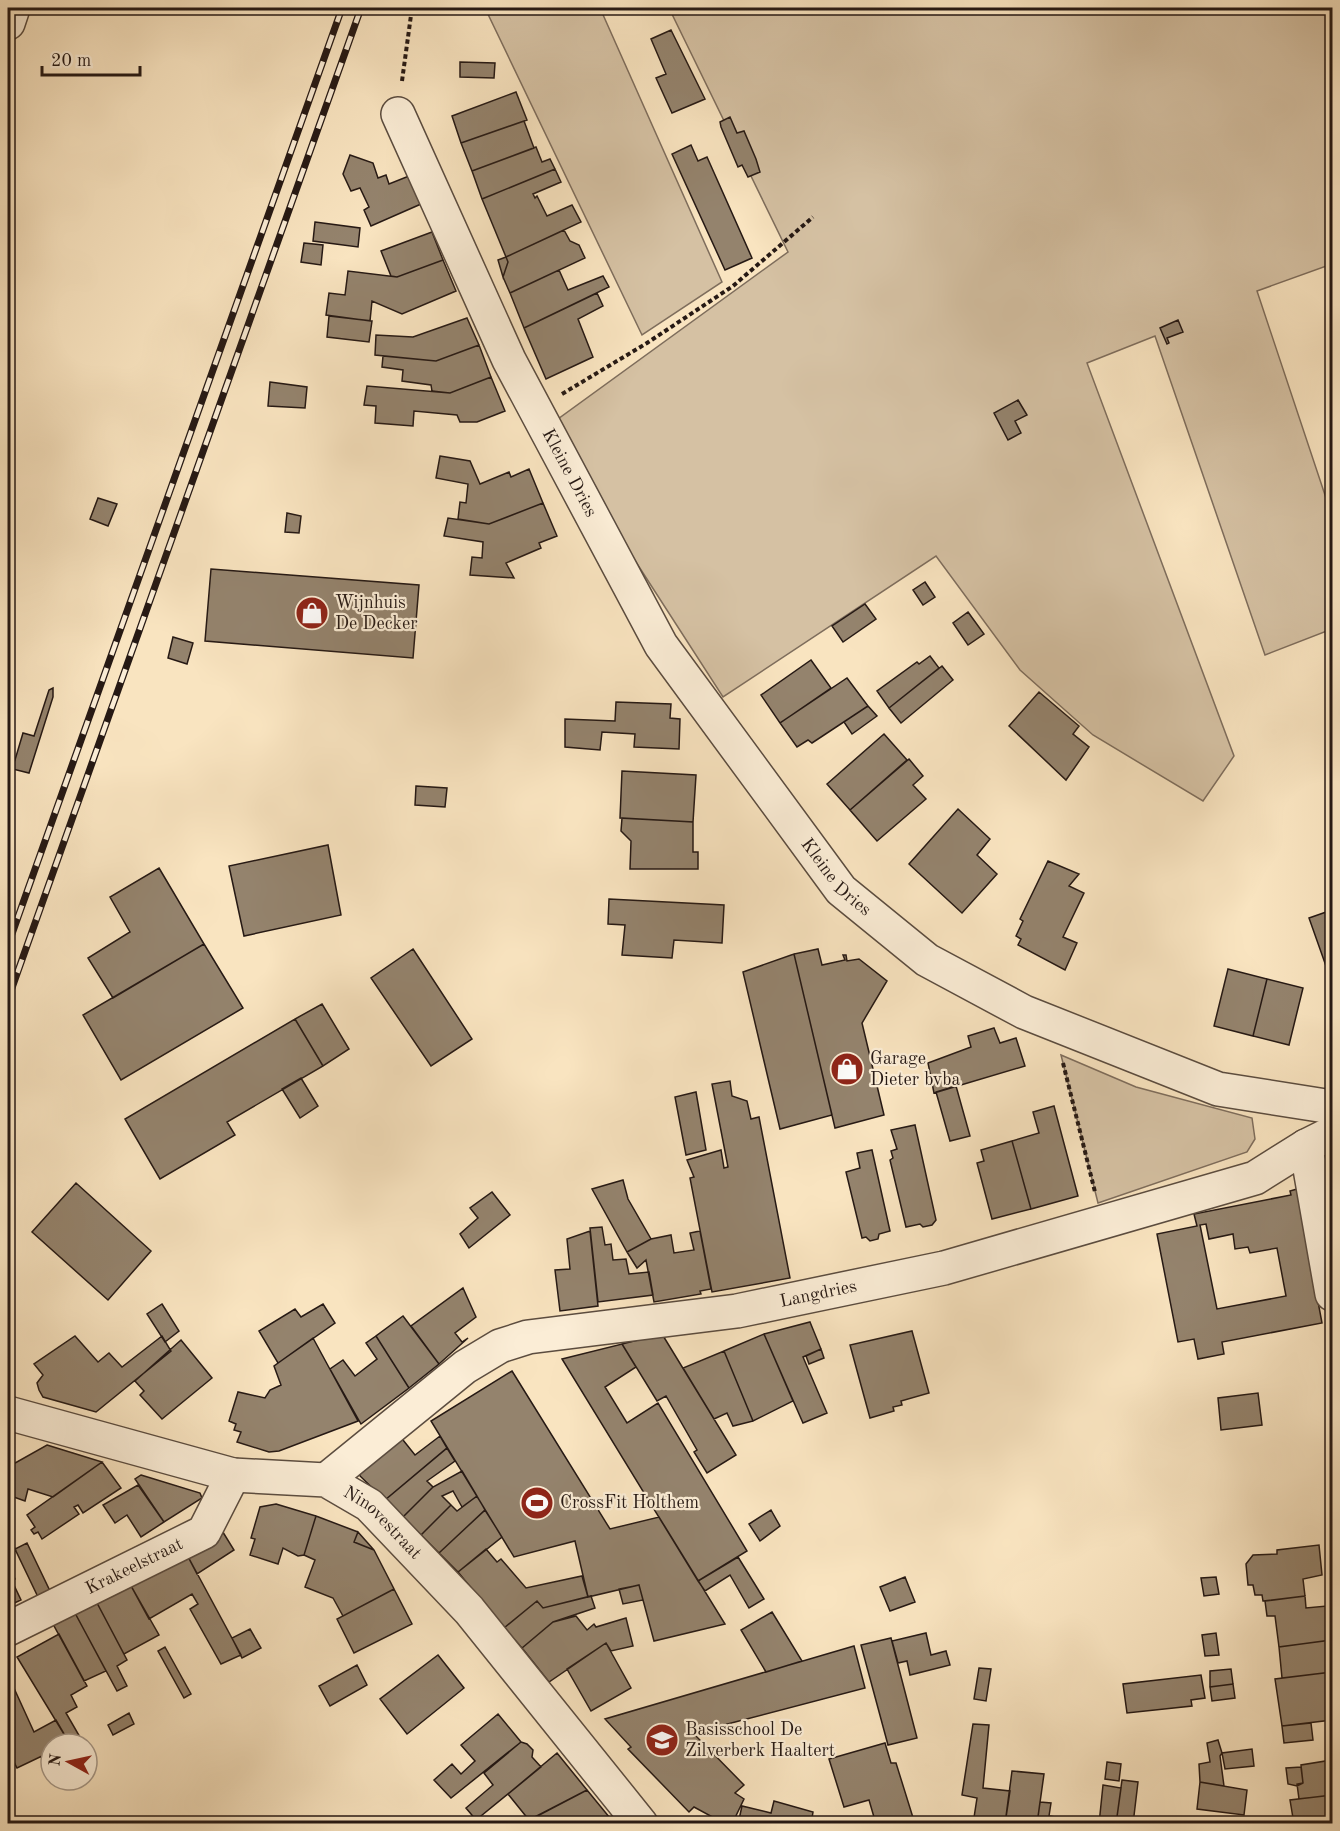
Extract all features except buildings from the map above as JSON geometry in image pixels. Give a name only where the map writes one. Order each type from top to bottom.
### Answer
[{"type":"street","points":[[8,23],[13,8]]},
{"type":"street","name":"Kleine Dries","points":[[398,114],[509,360],[661,645],[842,890],[927,960],[1024,1012],[1218,1089],[1332,1107]]},
{"type":"street","points":[[1319,1139],[1332,1294]]},
{"type":"street","name":"Langdries","points":[[326,1480],[465,1367],[500,1346],[528,1337],[737,1311],[944,1268],[1255,1178],[1319,1139]]},
{"type":"street","name":"Ninovestraat","points":[[8,1413],[233,1475],[326,1480],[369,1505],[468,1610],[641,1824]]},
{"type":"street","name":"Krakeelstraat","points":[[8,1629],[204,1532],[233,1475]]},
{"type":"path","points":[[398,114],[412,8]]},
{"type":"path","name":"Kleine Dries","points":[[535,410],[647,343],[734,286],[813,217]]},
{"type":"path","points":[[1051,1023],[1102,1222]]},
{"type":"shaded area","points":[[485,8],[600,8],[722,282],[642,335]]},
{"type":"shaded area","points":[[669,8],[1332,8],[1332,264],[1257,291],[1332,516],[1332,629],[1265,655],[1155,336],[1087,363],[1234,756],[1203,801],[1093,735],[1020,670],[936,556],[723,697],[634,559],[558,419],[788,252]]},
{"type":"shaded area","points":[[1061,1055],[1136,1087],[1252,1118],[1255,1139],[1247,1152],[1098,1203]]},
{"type":"railway","points":[[8,945],[342,8]]},
{"type":"railway","points":[[8,999],[361,8]]},
{"type":"place","name":"Wijnhuis De Decker","points":[[312,613]]},
{"type":"place","name":"Garage Dieter bvba","points":[[847,1069]]},
{"type":"place","name":"CrossFit Holthem","points":[[537,1503]]},
{"type":"place","name":"Basisschool De Zilverberk Haaltert","points":[[662,1740]]}]
